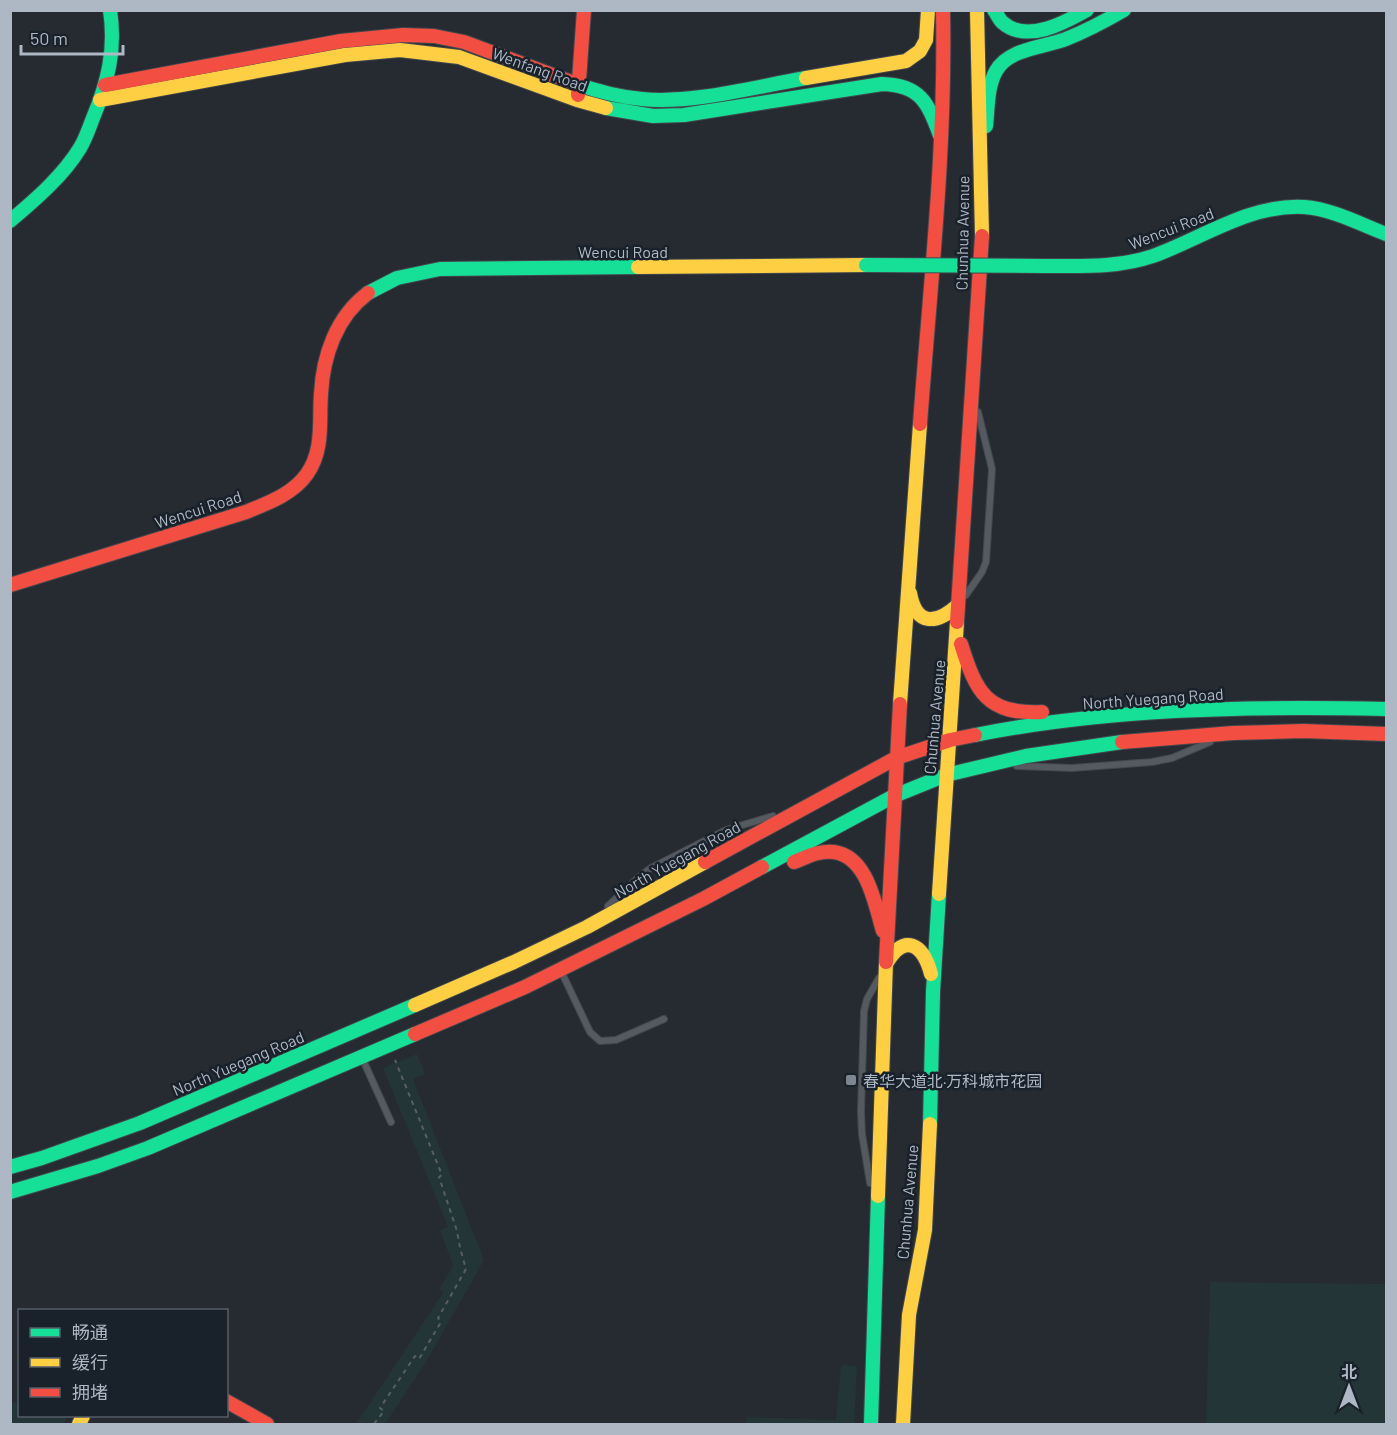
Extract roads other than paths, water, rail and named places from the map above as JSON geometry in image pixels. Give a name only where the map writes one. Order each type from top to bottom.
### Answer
[{"type":"main road","points":[[10,221],[43,193],[79,150],[112,64],[115,31],[110,10]]},
{"type":"main road","points":[[578,100],[584,10]]},
{"type":"main road","name":"Wenfang Road","points":[[105,84],[341,41],[402,34],[463,42],[579,85],[625,97],[653,100],[684,99],[906,61],[922,50],[927,40],[928,10]]},
{"type":"main road","name":"Chunhua Avenue","points":[[870,1425],[894,796],[941,138],[943,10]]},
{"type":"main road","name":"Chunhua Avenue","points":[[903,1425],[909,1315],[925,1230],[928,1191],[933,992],[982,234],[977,10]]},
{"type":"main road","points":[[994,10],[998,18],[1009,27],[1023,33],[1037,31],[1087,10]]},
{"type":"main road","points":[[980,166],[991,83],[1004,61],[1023,52],[1088,30],[1124,10]]},
{"type":"main road","name":"Wenfang Road","points":[[100,100],[345,55],[400,50],[459,57],[578,100],[622,112],[653,116],[684,115],[898,83],[911,87],[921,96],[941,138]]},
{"type":"main road","name":"Wencui Road","points":[[10,585],[246,512],[275,501],[297,486],[312,466],[319,444],[322,373],[327,351],[336,330],[352,307],[369,292],[389,280],[413,273],[440,269],[866,265],[1101,266],[1132,262],[1256,213],[1303,207],[1327,211],[1386,234]]},
{"type":"main road","points":[[908,584],[913,607],[925,618],[944,617],[958,605]]},
{"type":"main road","points":[[957,631],[966,663],[974,680],[984,697],[996,707],[1030,714],[1108,705],[1161,711]]},
{"type":"main road","name":"North Yuegang Road","points":[[10,1167],[140,1123],[514,962],[587,927],[896,758],[950,740],[1019,726],[1161,711],[1307,707],[1386,709]]},
{"type":"main road","points":[[10,1192],[98,1166],[148,1148],[525,987],[703,899],[894,796],[946,775],[1026,756],[1096,745],[1233,733],[1303,731],[1386,734]]},
{"type":"main road","points":[[703,899],[751,884],[811,854],[825,851],[837,852],[850,858],[866,879],[887,944]]},
{"type":"main road","points":[[886,964],[896,949],[914,945],[922,950],[929,961],[933,992]]},
{"type":"main road","points":[[228,1402],[267,1425]]},
{"type":"lane","points":[[958,605],[982,572],[986,562],[992,469],[971,388]]},
{"type":"lane","points":[[990,765],[1055,769],[1152,762],[1172,758],[1233,733]]},
{"type":"lane","points":[[587,927],[651,868],[726,830],[808,806]]},
{"type":"lane","points":[[877,1225],[862,1134],[864,1011],[867,999],[886,964]]},
{"type":"lane","points":[[560,969],[590,1032],[600,1041],[616,1040],[664,1019]]},
{"type":"lane","points":[[362,1056],[392,1122]]},
{"type":"place","name":"春华大道北·万科城市花园","points":[[851,1080]]}]
